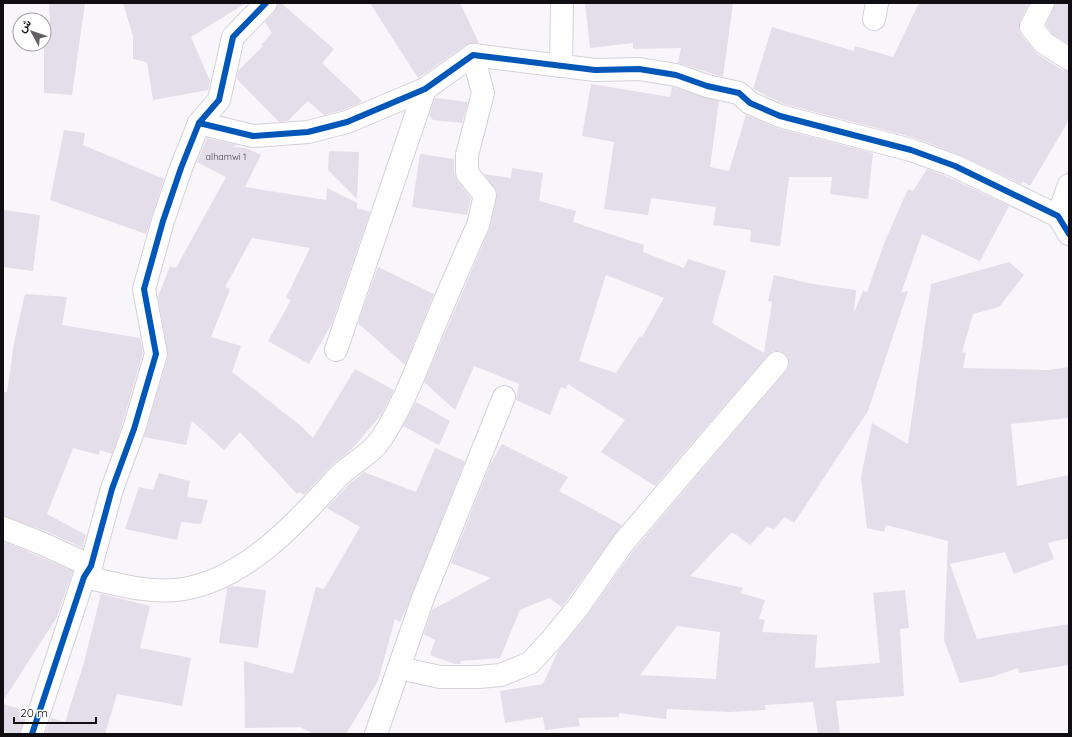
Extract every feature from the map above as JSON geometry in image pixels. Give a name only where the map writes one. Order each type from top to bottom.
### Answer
[{"type":"street","points":[[32,734],[87,571],[112,489],[134,429],[156,354],[144,289],[163,221],[181,168],[200,123],[219,100],[233,37],[266,3]]},
{"type":"street","points":[[561,66],[562,3]]},
{"type":"street","points":[[1043,3],[1032,27],[1044,44],[1069,59]]},
{"type":"street","points":[[200,123],[253,136],[308,132],[347,122],[425,89],[474,55],[595,70],[639,69],[668,74],[739,93],[750,103],[780,116],[911,150],[955,166],[1064,225],[1069,185]]},
{"type":"street","points":[[3,528],[43,544],[87,571],[130,587],[176,590],[213,582],[258,555],[277,539],[341,473],[358,462],[381,441],[405,398],[478,225],[485,195],[467,173],[467,155],[483,93],[474,55]]},
{"type":"street","points":[[336,350],[425,89]]},
{"type":"street","points":[[399,668],[440,677],[479,677],[501,675],[530,663],[579,606],[623,543],[777,364]]},
{"type":"street","points":[[376,734],[423,598],[504,397]]},
{"type":"building","points":[[49,3],[85,3],[72,95],[44,93],[44,52],[52,52],[52,12],[49,12]]},
{"type":"building","points":[[123,3],[246,3],[191,37],[210,81],[208,90],[153,100],[147,62],[133,59],[133,36]]},
{"type":"building","points":[[278,3],[281,3],[334,49],[322,63],[362,101],[360,103],[343,110],[324,115],[308,101],[288,121],[279,122],[237,79],[238,71],[263,46],[261,45],[272,33],[265,22],[275,11]]},
{"type":"building","points":[[370,3],[460,3],[479,43],[466,45],[418,78]]},
{"type":"building","points":[[585,3],[733,3],[723,77],[678,63],[681,48],[633,49],[633,43],[590,48]]},
{"type":"building","points":[[919,3],[1029,3],[1020,22],[1019,29],[1021,35],[1037,54],[1062,70],[1069,71],[1069,120],[1030,186],[1023,181],[1021,184],[960,155],[915,138],[784,104],[753,89],[772,27],[854,51],[855,46],[893,57]]},
{"type":"building","points":[[1055,3],[1069,3],[1069,44],[1052,34],[1046,25]]},
{"type":"building","points":[[591,84],[670,97],[672,87],[719,101],[710,167],[729,171],[746,115],[777,128],[873,153],[868,199],[830,194],[832,177],[789,177],[780,246],[750,242],[751,230],[713,225],[716,207],[651,198],[648,215],[604,209],[614,142],[582,136]]},
{"type":"building","points":[[435,98],[468,102],[462,123],[433,120],[429,115]]},
{"type":"building","points":[[64,130],[85,133],[83,145],[164,179],[146,234],[50,200]]},
{"type":"building","points":[[207,138],[238,145],[232,147],[246,148],[261,155],[245,187],[326,200],[327,188],[357,203],[357,208],[370,212],[332,323],[309,364],[268,341],[291,300],[286,298],[310,248],[252,238],[225,287],[230,289],[211,337],[241,346],[232,372],[300,425],[313,438],[355,369],[394,390],[381,415],[352,449],[332,465],[304,495],[300,492],[297,494],[240,432],[224,450],[192,421],[186,445],[144,437],[168,357],[158,297],[170,266],[176,268],[226,177],[197,162]]},
{"type":"building","points":[[329,151],[359,152],[357,199],[328,170]]},
{"type":"building","points":[[420,154],[454,159],[454,173],[457,180],[471,198],[467,215],[412,207]]},
{"type":"building","points":[[512,168],[543,173],[539,201],[576,211],[573,222],[644,245],[643,252],[684,268],[688,259],[726,271],[712,323],[764,353],[772,302],[768,301],[774,275],[813,284],[856,290],[854,313],[863,291],[867,292],[885,241],[908,189],[913,191],[927,169],[950,178],[1009,206],[980,261],[922,234],[901,293],[908,291],[868,411],[794,523],[785,517],[774,529],[767,527],[750,545],[732,532],[690,576],[743,588],[740,593],[765,600],[759,619],[765,620],[762,632],[817,635],[815,668],[880,663],[873,593],[905,590],[909,628],[900,629],[904,696],[836,701],[840,734],[818,734],[813,702],[765,705],[766,710],[730,712],[667,709],[666,719],[619,713],[619,717],[578,718],[580,726],[545,730],[543,717],[505,723],[500,691],[543,684],[558,651],[589,613],[633,551],[786,371],[789,365],[789,359],[780,351],[773,351],[768,355],[655,486],[601,452],[625,420],[568,384],[566,389],[561,387],[550,415],[516,400],[519,384],[474,366],[455,410],[424,382],[490,228],[497,193],[484,174],[511,178]],"holes":[[[606,275],[664,298],[642,337],[640,336],[616,373],[579,361]],[[677,626],[720,632],[716,679],[640,675]]]},
{"type":"building","points":[[3,210],[40,215],[33,271],[3,267]]},
{"type":"building","points":[[1009,262],[1024,275],[999,307],[973,314],[962,352],[966,353],[963,368],[1049,370],[1069,367],[1069,418],[1011,424],[1017,486],[1069,475],[1069,538],[1048,543],[1054,559],[1014,574],[1005,552],[950,564],[977,639],[1069,624],[1069,665],[1019,673],[1018,668],[992,677],[960,683],[944,640],[948,541],[886,525],[884,532],[867,528],[861,477],[872,423],[908,444],[931,284]]},
{"type":"building","points":[[378,267],[434,294],[405,365],[358,323]]},
{"type":"building","points":[[25,294],[67,297],[62,325],[140,338],[143,353],[112,454],[100,450],[99,455],[73,448],[47,514],[86,535],[83,548],[48,532],[3,516],[3,392],[7,392],[14,343]]},
{"type":"building","points":[[416,402],[450,421],[439,445],[403,426]]},
{"type":"building","points":[[502,444],[568,477],[559,491],[622,525],[562,607],[549,598],[520,610],[500,658],[461,661],[460,664],[455,664],[430,655],[435,640],[424,634],[432,610],[491,578],[451,563],[490,465]]},
{"type":"building","points":[[435,448],[465,461],[407,607],[400,622],[395,619],[378,681],[346,734],[314,734],[300,727],[245,728],[244,661],[293,674],[316,587],[324,589],[360,527],[327,508],[350,483],[364,472],[416,492]]},
{"type":"building","points":[[159,473],[190,481],[187,497],[208,500],[201,524],[181,522],[177,540],[125,529],[139,487],[153,490]]},
{"type":"building","points":[[3,541],[73,571],[57,617],[3,701]]},
{"type":"building","points":[[231,586],[266,590],[258,648],[219,643],[227,588]]},
{"type":"building","points":[[101,594],[150,606],[140,648],[191,658],[182,706],[117,694],[105,734],[45,734],[51,718],[65,722],[83,666]]},
{"type":"building","points":[[3,704],[27,711],[20,734],[3,734]]},
{"type":"cycle path","points":[[32,734],[84,577],[91,566],[112,489],[134,429],[156,354],[144,289],[163,221],[181,168],[199,123],[219,100],[233,37],[266,3]]},
{"type":"cycle path","points":[[199,123],[253,136],[308,132],[347,122],[425,89],[473,55],[595,70],[639,69],[676,75],[707,86],[739,93],[750,103],[780,116],[911,150],[955,166],[1058,216],[1069,234]]}]
